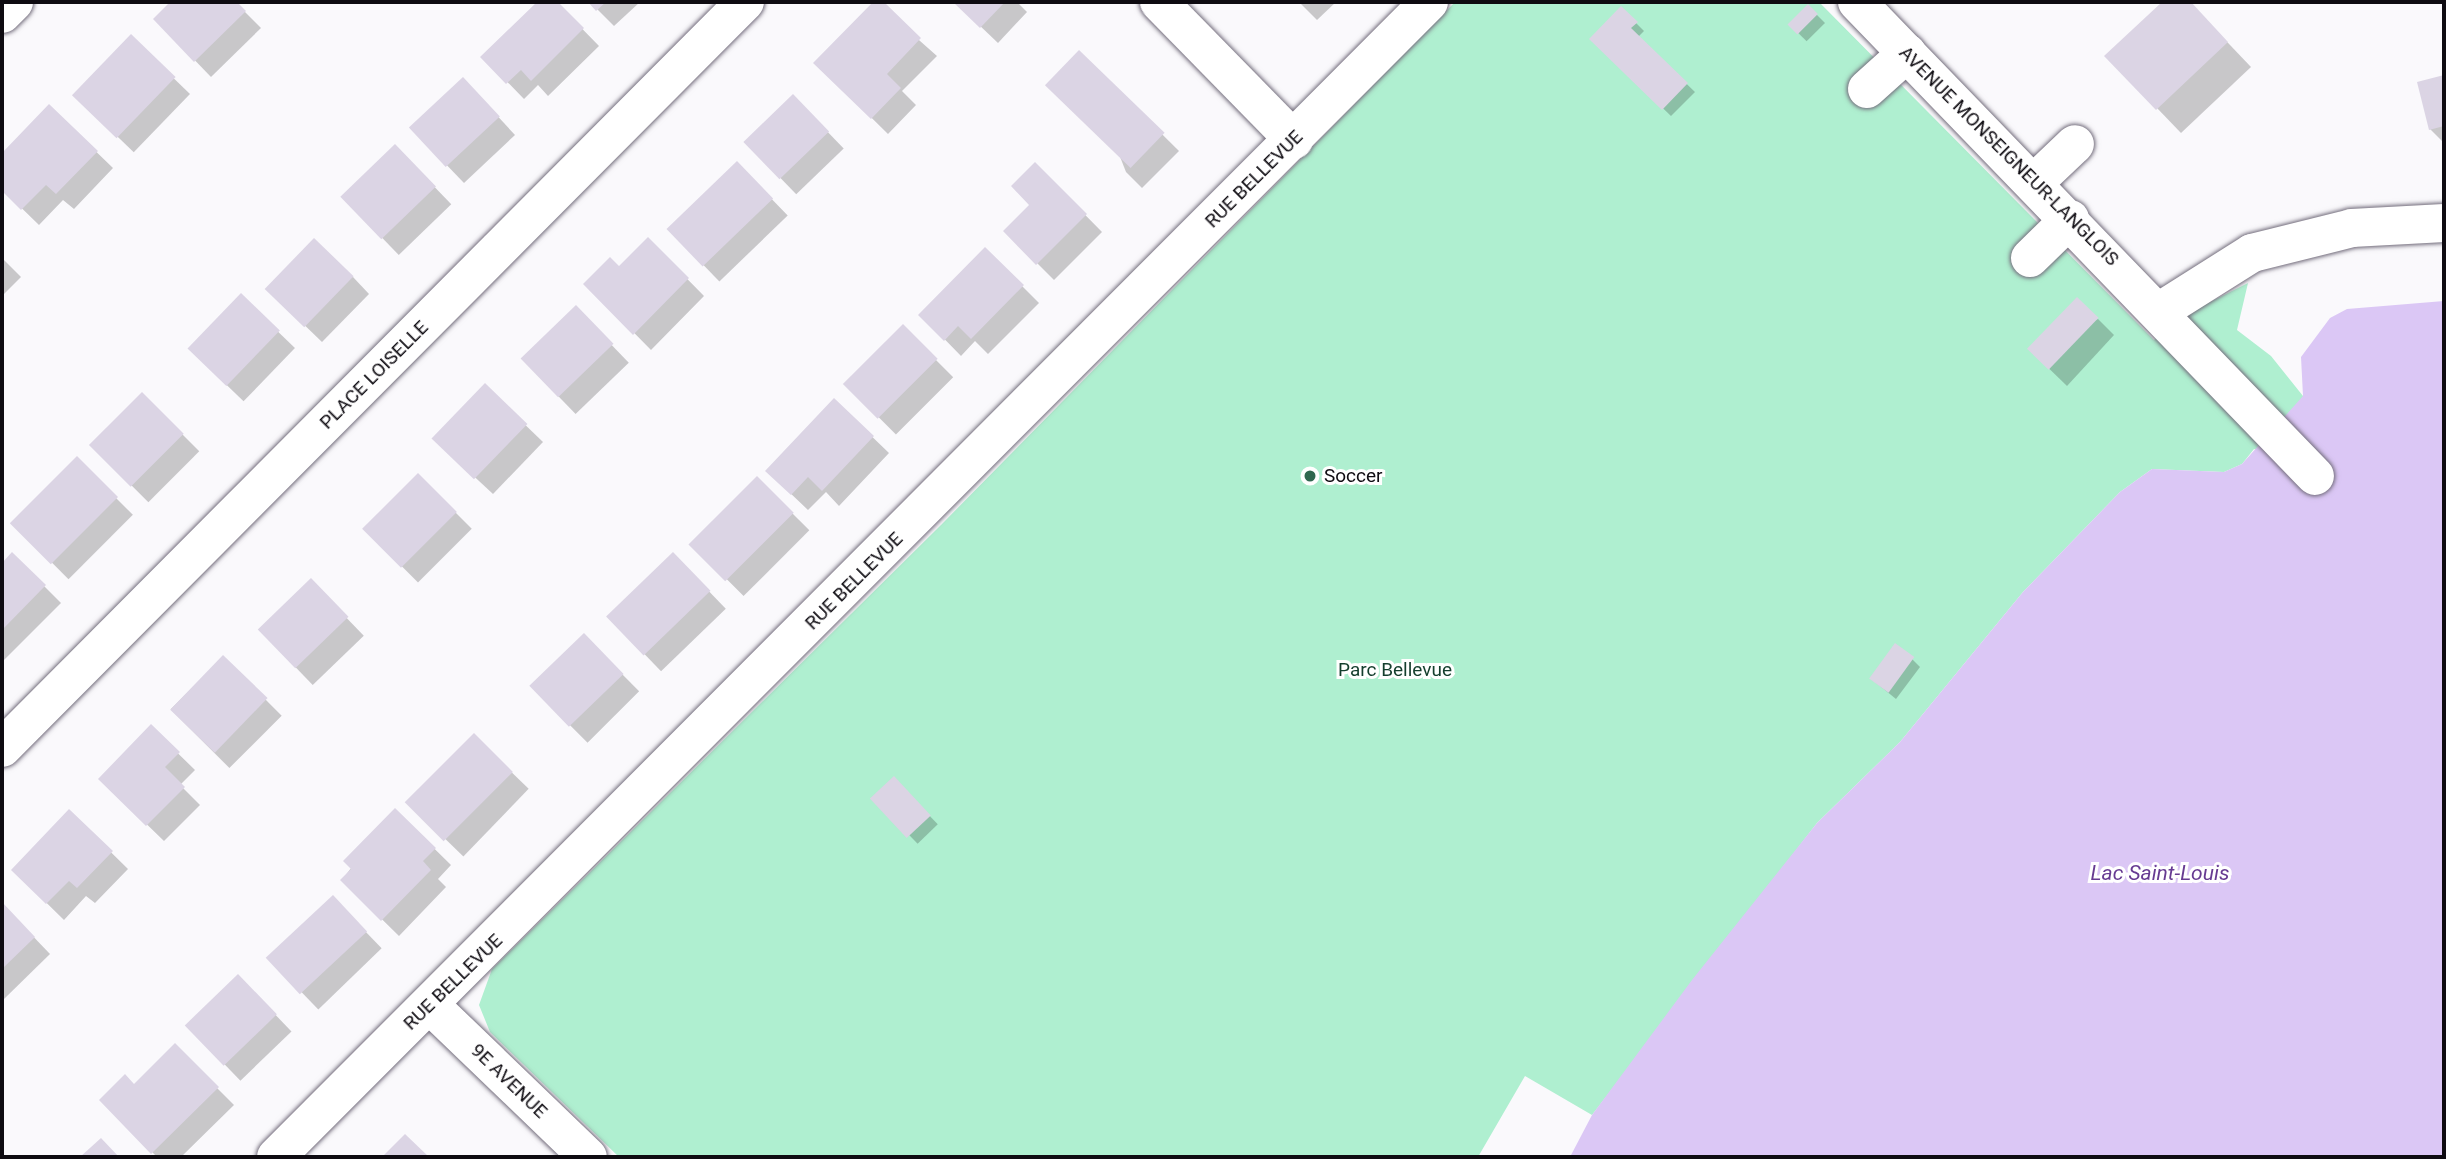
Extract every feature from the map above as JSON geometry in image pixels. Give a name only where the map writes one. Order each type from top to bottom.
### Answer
[{"type":"street","points":[[2,14],[14,2]]},
{"type":"street","name":"PLACE LOISELLE","points":[[2,748],[745,2]]},
{"type":"street","points":[[1159,2],[1294,139]]},
{"type":"street","name":"RUE BELLEVUE","points":[[276,1157],[1429,2]]},
{"type":"street","name":"AVENUE MONSEIGNEUR-LANGLOIS","points":[[1857,2],[2160,311],[2315,475]]},
{"type":"street","points":[[1867,89],[1907,53]]},
{"type":"street","points":[[2035,182],[2075,144]]},
{"type":"street","points":[[2031,258],[2070,219]]},
{"type":"street","points":[[2160,311],[2252,253],[2352,228],[2444,223]]},
{"type":"street","name":"9E AVENUE","points":[[430,1005],[588,1157]]},
{"type":"green space","name":"Parc Bellevue","points":[[1455,2],[1819,2],[2154,340],[2176,319],[2248,283],[2237,330],[2271,356],[2303,396],[2324,467],[2254,449],[2242,464],[2224,472],[2152,469],[2120,492],[2023,592],[1900,742],[1817,823],[1592,1115],[1525,1076],[1478,1157],[619,1157],[490,1032],[479,1005],[492,969],[942,524]]},
{"type":"water","name":"Lac Saint-Louis","points":[[2444,301],[2444,1157],[1570,1157],[1592,1115],[1692,980],[1817,823],[1900,742],[2023,592],[2120,492],[2152,469],[2224,472],[2242,464],[2303,396],[2301,357],[2330,318],[2347,309]]},
{"type":"building","points":[[170,2],[237,2],[246,11],[194,62],[153,19]]},
{"type":"building","points":[[537,2],[558,2],[584,28],[531,81],[521,70],[506,84],[480,57]]},
{"type":"building","points":[[588,2],[606,2],[596,11]]},
{"type":"building","points":[[873,2],[884,2],[921,38],[887,74],[901,88],[871,119],[813,63]]},
{"type":"building","points":[[953,2],[1005,2],[980,28]]},
{"type":"building","points":[[2162,2],[2191,2],[2228,42],[2156,110],[2104,56]]},
{"type":"building","points":[[1808,4],[1818,14],[1797,34],[1787,25]]},
{"type":"building","points":[[1621,6],[1638,22],[1631,28],[1688,83],[1662,110],[1589,39]]},
{"type":"building","points":[[131,34],[176,77],[117,138],[72,95]]},
{"type":"building","points":[[1079,50],[1165,133],[1131,168],[1045,85]]},
{"type":"building","points":[[2444,75],[2444,126],[2429,130],[2417,82]]},
{"type":"building","points":[[463,77],[500,116],[446,167],[409,127]]},
{"type":"building","points":[[793,94],[829,131],[779,179],[743,142]]},
{"type":"building","points":[[49,104],[98,151],[56,194],[46,185],[21,210],[2,191],[2,153]]},
{"type":"building","points":[[395,144],[436,186],[381,239],[340,197]]},
{"type":"building","points":[[737,161],[773,198],[703,266],[667,229]]},
{"type":"building","points":[[1035,162],[1087,214],[1036,265],[1003,231],[1029,205],[1011,186]]},
{"type":"building","points":[[648,237],[689,278],[633,335],[583,284],[610,257],[619,266]]},
{"type":"building","points":[[314,238],[354,276],[304,327],[265,289]]},
{"type":"building","points":[[985,247],[1024,285],[971,339],[958,326],[944,341],[918,315]]},
{"type":"building","points":[[241,293],[280,331],[226,386],[188,348]]},
{"type":"building","points":[[2077,297],[2099,318],[2049,370],[2027,349]]},
{"type":"building","points":[[576,305],[614,344],[558,397],[521,358]]},
{"type":"building","points":[[903,324],[938,359],[878,419],[843,384]]},
{"type":"building","points":[[485,383],[527,424],[474,479],[432,438]]},
{"type":"building","points":[[142,392],[184,434],[131,487],[89,445]]},
{"type":"building","points":[[834,398],[874,436],[822,491],[808,477],[791,495],[765,471]]},
{"type":"building","points":[[77,456],[118,497],[51,564],[10,523]]},
{"type":"building","points":[[418,473],[457,512],[401,568],[362,529]]},
{"type":"building","points":[[757,476],[794,513],[725,581],[688,545]]},
{"type":"building","points":[[12,552],[46,585],[2,630],[2,563]]},
{"type":"building","points":[[673,552],[711,591],[644,655],[606,617]]},
{"type":"building","points":[[311,578],[349,617],[295,668],[258,629]]},
{"type":"building","points":[[584,633],[624,674],[569,727],[529,686]]},
{"type":"building","points":[[1895,643],[1914,657],[1889,693],[1869,679]]},
{"type":"building","points":[[223,655],[268,698],[215,753],[170,710]]},
{"type":"building","points":[[151,724],[180,752],[165,767],[185,787],[146,826],[98,779]]},
{"type":"building","points":[[474,733],[513,772],[444,841],[405,802]]},
{"type":"building","points":[[894,776],[931,815],[907,838],[870,799]]},
{"type":"building","points":[[395,808],[436,848],[423,861],[431,870],[381,921],[340,880],[351,869],[343,861]]},
{"type":"building","points":[[69,809],[113,851],[77,888],[69,881],[46,904],[11,870]]},
{"type":"building","points":[[333,895],[367,932],[300,994],[266,958]]},
{"type":"building","points":[[2,902],[35,937],[2,969]]},
{"type":"building","points":[[238,974],[277,1014],[224,1066],[185,1025]]},
{"type":"building","points":[[175,1043],[219,1087],[151,1154],[99,1100],[125,1074],[134,1084]]},
{"type":"building","points":[[405,1134],[429,1157],[382,1157]]},
{"type":"building","points":[[101,1138],[119,1157],[80,1157]]},
{"type":"place","name":"Soccer","points":[[1310,476]]}]
